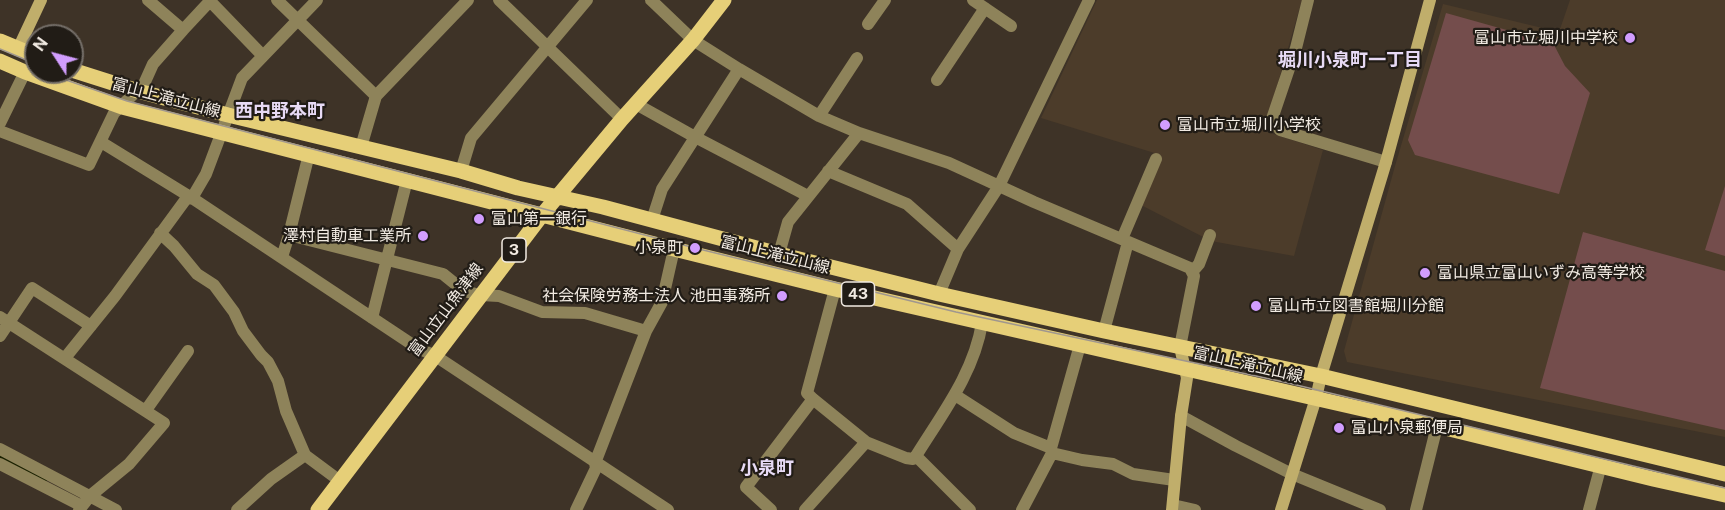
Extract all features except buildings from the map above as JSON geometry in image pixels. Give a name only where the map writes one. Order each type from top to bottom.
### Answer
[{"type":"main road","name":"富山立山魚津線","points":[[318,510],[557,196],[693,40],[724,0]]},
{"type":"main road","points":[[0,41],[24,51]]},
{"type":"main road","name":"富山上滝立山線","points":[[0,61],[24,72]]},
{"type":"main road","name":"富山上滝立山線","points":[[84,74],[228,115],[461,171],[518,188],[939,294],[1321,376],[1725,474]]},
{"type":"main road","name":"富山上滝立山線","points":[[58,84],[122,107],[835,289],[1437,426],[1725,495]]},
{"type":"street","points":[[18,49],[41,0]]},
{"type":"street","points":[[148,0],[183,30]]},
{"type":"street","points":[[278,0],[376,96]]},
{"type":"street","points":[[65,358],[186,200],[192,198],[206,174],[242,78],[317,0]]},
{"type":"street","points":[[361,147],[376,96],[468,0]]},
{"type":"street","points":[[499,0],[622,119]]},
{"type":"street","points":[[461,171],[471,138],[587,0]]},
{"type":"street","points":[[651,0],[693,40],[819,116],[859,133],[949,163],[1190,268],[1194,276],[1180,347],[1187,378],[1172,507],[1195,510]]},
{"type":"street","points":[[868,24],[885,0]]},
{"type":"street","points":[[973,0],[1011,26]]},
{"type":"street","points":[[939,294],[958,249],[999,186],[1089,0]]},
{"type":"street","points":[[1308,0],[1296,48],[1272,119],[1280,130],[1386,162]]},
{"type":"street","points":[[1281,510],[1386,162],[1430,0]]},
{"type":"street","points":[[0,131],[89,165],[114,113],[144,84],[153,64],[210,1],[263,57]]},
{"type":"street","points":[[937,80],[985,8]]},
{"type":"street","points":[[819,116],[857,58]]},
{"type":"street","points":[[652,220],[662,189],[739,69]]},
{"type":"street","points":[[0,123],[24,74]]},
{"type":"street","points":[[636,104],[808,196]]},
{"type":"street","points":[[779,254],[788,222],[859,133]]},
{"type":"street","points":[[101,142],[192,198],[419,349],[434,355],[668,510]]},
{"type":"street","points":[[282,257],[309,154]]},
{"type":"street","points":[[1104,331],[1125,240],[1156,159]]},
{"type":"street","points":[[828,171],[907,204],[958,249]]},
{"type":"street","points":[[372,318],[407,180]]},
{"type":"street","points":[[160,233],[197,274],[214,285],[234,312],[243,331],[268,362],[278,381],[286,411],[305,455],[340,482]]},
{"type":"street","points":[[289,235],[443,274],[464,291],[499,296],[542,312],[585,313],[646,331]]},
{"type":"street","points":[[1192,272],[1199,264],[1210,235]]},
{"type":"street","points":[[576,510],[596,468],[595,462],[646,331],[662,302],[674,249]]},
{"type":"street","points":[[0,336],[4,320],[32,288],[91,326]]},
{"type":"street","points":[[835,289],[807,393],[866,442],[906,458],[913,459],[916,456],[955,395],[970,366],[982,323]]},
{"type":"street","points":[[4,320],[164,423],[129,464],[84,504]]},
{"type":"street","points":[[1022,510],[1052,451],[1080,345]]},
{"type":"street","points":[[146,410],[188,351]]},
{"type":"street","points":[[955,395],[1014,433],[1052,451],[1113,464],[1133,474],[1174,480]]},
{"type":"street","points":[[771,510],[746,487],[813,399]]},
{"type":"street","points":[[1181,416],[1292,474],[1380,510]]},
{"type":"street","points":[[1416,510],[1437,426]]},
{"type":"street","points":[[805,510],[866,442]]},
{"type":"street","points":[[0,448],[84,504]]},
{"type":"street","points":[[237,510],[271,479],[305,455]]},
{"type":"street","points":[[916,456],[970,510]]},
{"type":"street","points":[[0,464],[84,504],[116,510]]},
{"type":"street","points":[[1589,510],[1601,465]]},
{"type":"shaded area","name":"富山市立堀川小学校","points":[[1097,0],[1302,0],[1264,131],[1323,150],[1294,256],[1211,241],[1141,205],[1161,155],[1041,118]]},
{"type":"shaded area","points":[[1570,0],[1725,0],[1725,437],[1347,362],[1344,351],[1443,4],[1559,32]]},
{"type":"shaded area","points":[[1446,13],[1553,43],[1565,66],[1590,93],[1559,194],[1415,155],[1408,140]]},
{"type":"shaded area","points":[[1725,186],[1725,256],[1705,250]]},
{"type":"shaded area","points":[[1583,232],[1725,271],[1725,430],[1540,388]]},
{"type":"waterway","points":[[0,456],[38,475]]},
{"type":"tram line","points":[[0,49],[24,59]]},
{"type":"tram line","points":[[78,84],[127,101],[695,248],[956,312],[1284,382],[1725,488]]},
{"type":"place","name":"富山市立堀川中学校","points":[[1630,38]]},
{"type":"place","name":"富山市立堀川小学校","points":[[1165,125]]},
{"type":"place","name":"富山第一銀行","points":[[479,219]]},
{"type":"place","name":"澤村自動車工業所","points":[[423,236]]},
{"type":"place","name":"小泉町","points":[[695,248]]},
{"type":"place","name":"富山県立富山いずみ高等学校","points":[[1425,273]]},
{"type":"place","name":"社会保険労務士法人 池田事務所","points":[[782,296]]},
{"type":"place","name":"富山市立図書館堀川分館","points":[[1256,306]]},
{"type":"place","name":"富山小泉郵便局","points":[[1339,428]]},
{"type":"district","name":"堀川小泉町一丁目","points":[[1350,60]]},
{"type":"district","name":"西中野本町","points":[[280,111]]},
{"type":"district","name":"小泉町","points":[[767,468]]}]
